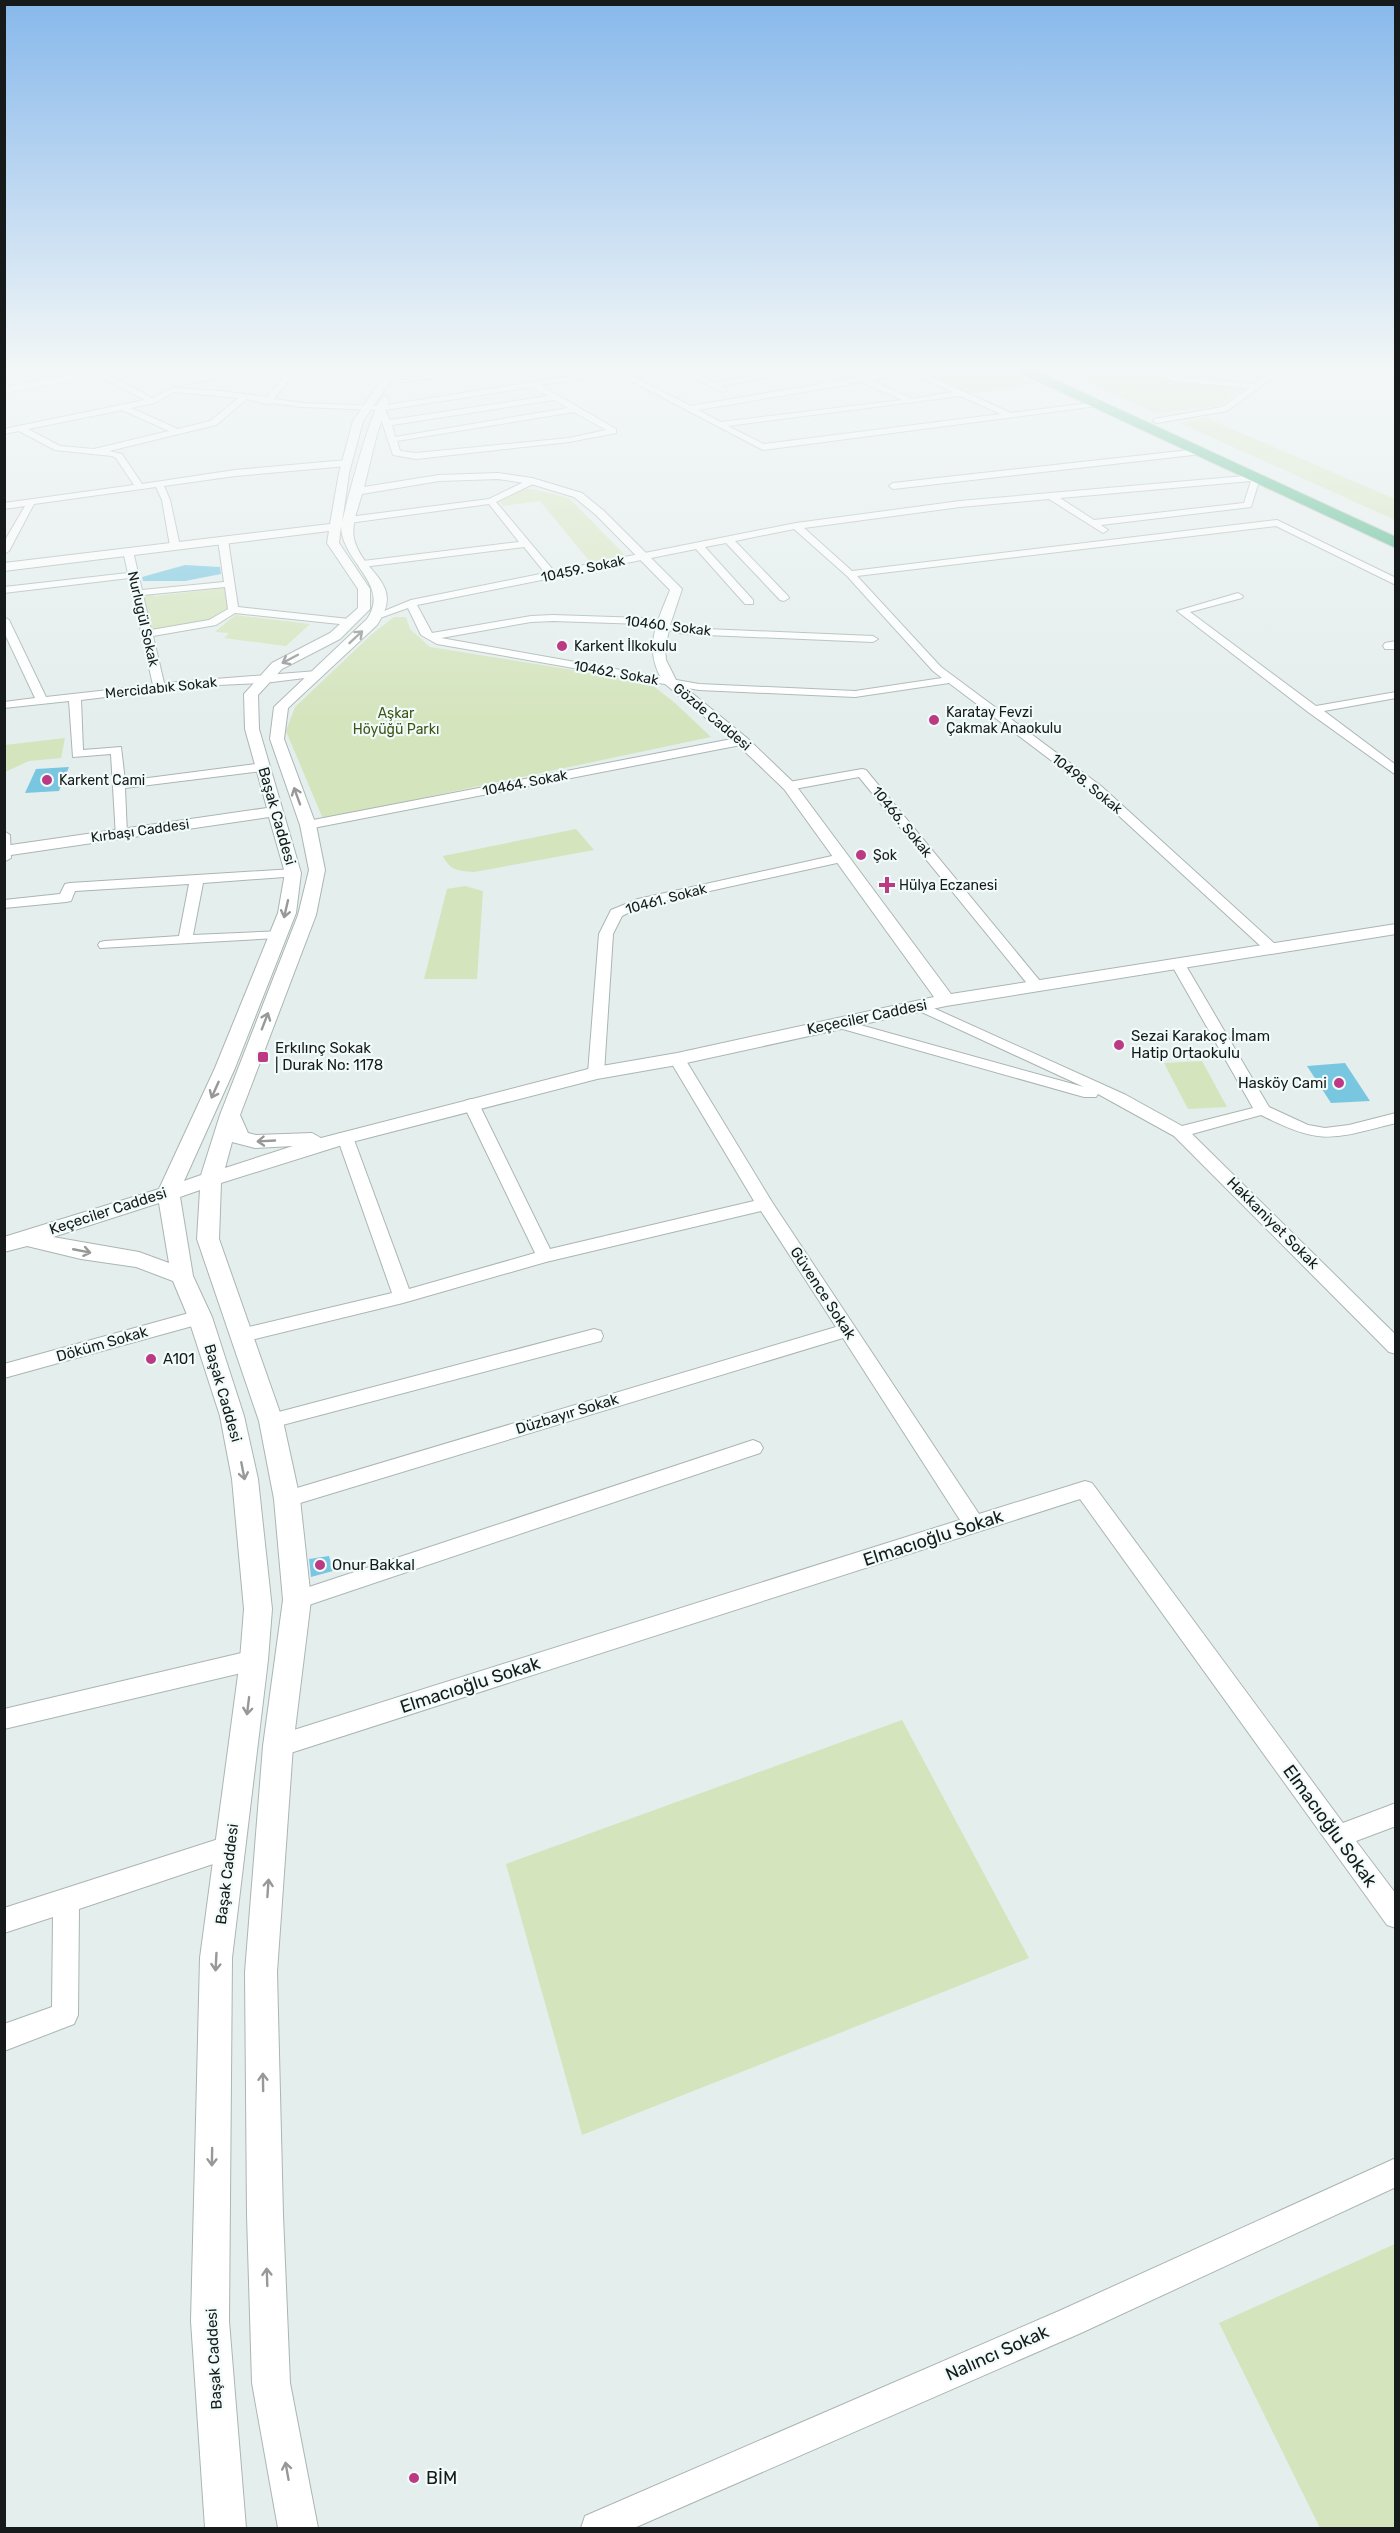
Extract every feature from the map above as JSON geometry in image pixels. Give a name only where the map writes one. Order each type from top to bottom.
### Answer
[{"type":"highway","points":[[1278,488],[1395,543]]},
{"type":"highway","points":[[1305,488],[1395,529]]},
{"type":"street","points":[[4,506],[132,488]]},
{"type":"street","points":[[161,488],[166,500],[175,546]]},
{"type":"street","name":"Başak Caddesi","points":[[345,488],[342,524],[353,550],[382,596]]},
{"type":"street","name":"Gözde Caddesi","points":[[358,491],[376,488]]},
{"type":"street","points":[[4,567],[342,524],[491,501],[517,488]]},
{"type":"street","name":"Gözde Caddesi","points":[[556,488],[578,495],[645,556],[676,589],[663,625],[659,665],[671,683],[742,741],[789,786],[946,1000]]},
{"type":"street","name":"10459. Sokak","points":[[377,616],[411,603],[796,526],[960,504],[1140,488]]},
{"type":"street","points":[[1094,523],[1248,505],[1253,488]]},
{"type":"street","name":"Başak Caddesi","points":[[225,2529],[210,2310],[216,1958],[254,1660],[258,1609],[245,1479],[232,1416],[200,1317],[182,1276],[168,1192],[225,1068],[278,934],[286,913],[293,873],[252,729],[252,694],[277,666],[334,636],[364,609],[364,589],[333,543],[358,491]]},
{"type":"street","points":[[1051,496],[1122,542]]},
{"type":"street","points":[[491,501],[552,575]]},
{"type":"street","points":[[4,551],[30,504]]},
{"type":"street","points":[[850,574],[1277,523],[1395,582]]},
{"type":"street","name":"10498. Sokak","points":[[796,526],[850,574],[926,658],[950,680],[1097,789],[1271,948]]},
{"type":"street","points":[[728,539],[784,598]]},
{"type":"street","points":[[224,540],[233,610]]},
{"type":"street","points":[[363,564],[526,544]]},
{"type":"street","points":[[698,545],[749,602]]},
{"type":"street","name":"Nurlugül Sokak","points":[[128,551],[159,687]]},
{"type":"street","points":[[4,590],[133,575]]},
{"type":"street","points":[[137,593],[230,584]]},
{"type":"street","points":[[377,616],[382,596]]},
{"type":"street","name":"10459. Sokak","points":[[382,596],[411,603]]},
{"type":"street","points":[[1238,596],[1182,611],[1395,771]]},
{"type":"street","points":[[411,603],[422,628],[430,636]]},
{"type":"street","points":[[146,634],[212,623],[233,610],[349,622]]},
{"type":"street","name":"Başak Caddesi","points":[[298,2529],[271,2383],[265,2215],[261,1972],[279,1746],[297,1600],[287,1499],[271,1421],[208,1239],[211,1178],[230,1115],[308,915],[317,870],[308,825],[277,739],[281,708],[377,616]]},
{"type":"street","name":"10460. Sokak","points":[[430,636],[542,618],[643,621],[684,631],[873,639]]},
{"type":"street","points":[[4,620],[42,701]]},
{"type":"street","name":"10462. Sokak","points":[[430,636],[462,647],[699,687],[855,694],[950,680]]},
{"type":"street","name":"Mercidabık Sokak","points":[[4,705],[196,683],[264,680],[317,674]]},
{"type":"street","points":[[1312,710],[1395,695]]},
{"type":"street","points":[[75,697],[77,754],[117,750],[121,834]]},
{"type":"street","name":"10464. Sokak","points":[[308,825],[742,741]]},
{"type":"street","points":[[119,785],[263,767]]},
{"type":"street","name":"10466. Sokak","points":[[789,786],[862,773],[1035,984]]},
{"type":"street","name":"Kırbaşı Caddesi","points":[[5,849],[276,811]]},
{"type":"street","name":"10461. Sokak","points":[[596,1073],[606,933],[616,913],[638,903],[841,858]]},
{"type":"street","points":[[4,904],[66,898],[70,887],[293,873]]},
{"type":"street","points":[[185,940],[197,879]]},
{"type":"street","name":"Keçeciler Caddesi","points":[[15,1241],[345,1137],[596,1073],[677,1059],[946,1000],[1035,984],[1178,964],[1395,929]]},
{"type":"street","points":[[105,945],[278,934]]},
{"type":"street","points":[[1178,964],[1263,1110],[1303,1130],[1318,1132],[1336,1132],[1395,1118]]},
{"type":"street","name":"Hakkaniyet Sokak","points":[[920,1006],[1143,1110],[1180,1132],[1395,1347]]},
{"type":"street","name":"Hakkaniyet Sokak","points":[[837,1023],[1143,1110]]},
{"type":"street","name":"Güvence Sokak","points":[[677,1059],[765,1204],[974,1524]]},
{"type":"street","points":[[471,1104],[545,1256]]},
{"type":"street","points":[[1180,1132],[1263,1110]]},
{"type":"street","points":[[230,1115],[239,1137],[255,1142],[345,1137],[403,1297]]},
{"type":"street","points":[[243,1335],[403,1297],[545,1256],[765,1204]]},
{"type":"street","points":[[15,1241],[139,1260],[182,1276]]},
{"type":"street","name":"Döküm Sokak","points":[[4,1371],[200,1317]]},
{"type":"street","name":"Düzbayır Sokak","points":[[287,1499],[847,1330]]},
{"type":"street","points":[[271,1421],[594,1336]]},
{"type":"street","points":[[297,1600],[753,1449]]},
{"type":"street","name":"Elmacıoğlu Sokak","points":[[279,1746],[1085,1489],[1395,1916]]},
{"type":"street","points":[[4,1719],[254,1660]]},
{"type":"street","points":[[1338,1837],[1395,1814]]},
{"type":"street","points":[[4,1921],[231,1847]]},
{"type":"street","points":[[4,2038],[65,2014],[66,1901]]},
{"type":"street","name":"Nalıncı Sokak","points":[[597,2529],[1070,2322],[1395,2172]]},
{"type":"green space","points":[[1325,488],[1370,488],[1395,499],[1395,520]]},
{"type":"green space","points":[[521,489],[532,489],[569,498],[625,555],[591,563],[540,501],[503,506],[500,502]]},
{"type":"green space","points":[[225,588],[229,610],[211,622],[151,631],[142,595],[152,593],[154,596]]},
{"type":"green space","points":[[235,615],[310,624],[286,646],[224,638],[229,633],[215,632]]},
{"type":"green space","name":"Aşkar Höyüğü Parkı","points":[[394,617],[406,617],[410,629],[430,647],[648,682],[675,703],[711,737],[323,819],[286,731],[295,707],[371,635]]},
{"type":"green space","points":[[65,738],[61,758],[29,761],[5,772],[5,745]]},
{"type":"green space","points":[[576,829],[594,850],[474,872],[452,867],[443,856]]},
{"type":"green space","points":[[465,886],[483,891],[477,979],[424,979],[447,889]]},
{"type":"green space","points":[[1202,1061],[1227,1107],[1188,1109],[1164,1063]]},
{"type":"green space","points":[[902,1720],[1029,1958],[582,2135],[506,1864]]},
{"type":"green space","points":[[1395,2244],[1395,2528],[1320,2528],[1219,2323]]},
{"type":"building","points":[[185,565],[220,567],[221,574],[185,581],[143,581],[142,577]]},
{"type":"building","name":"Karkent Cami","points":[[69,767],[59,791],[25,793],[36,769]]},
{"type":"building","name":"Hasköy Cami","points":[[1345,1063],[1370,1101],[1331,1103],[1307,1066]]},
{"type":"building","name":"Onur Bakkal","points":[[329,1556],[333,1571],[311,1577],[309,1559]]},
{"type":"place","name":"Karkent İlkokulu","points":[[562,646]]},
{"type":"place","name":"Karatay Fevzi Çakmak Anaokulu","points":[[934,720]]},
{"type":"place","name":"Karkent Cami","points":[[47,780]]},
{"type":"place","name":"Şok","points":[[861,855]]},
{"type":"place","name":"Hülya Eczanesi","points":[[887,885]]},
{"type":"place","name":"Sezai Karakoç İmam Hatip Ortaokulu","points":[[1119,1045]]},
{"type":"place","name":"Erkılınç Sokak | Durak No: 1178","points":[[263,1057]]},
{"type":"place","name":"Hasköy Cami","points":[[1339,1083]]},
{"type":"place","name":"A101","points":[[151,1359]]},
{"type":"place","name":"Onur Bakkal","points":[[320,1565]]},
{"type":"place","name":"BİM","points":[[414,2478]]}]
